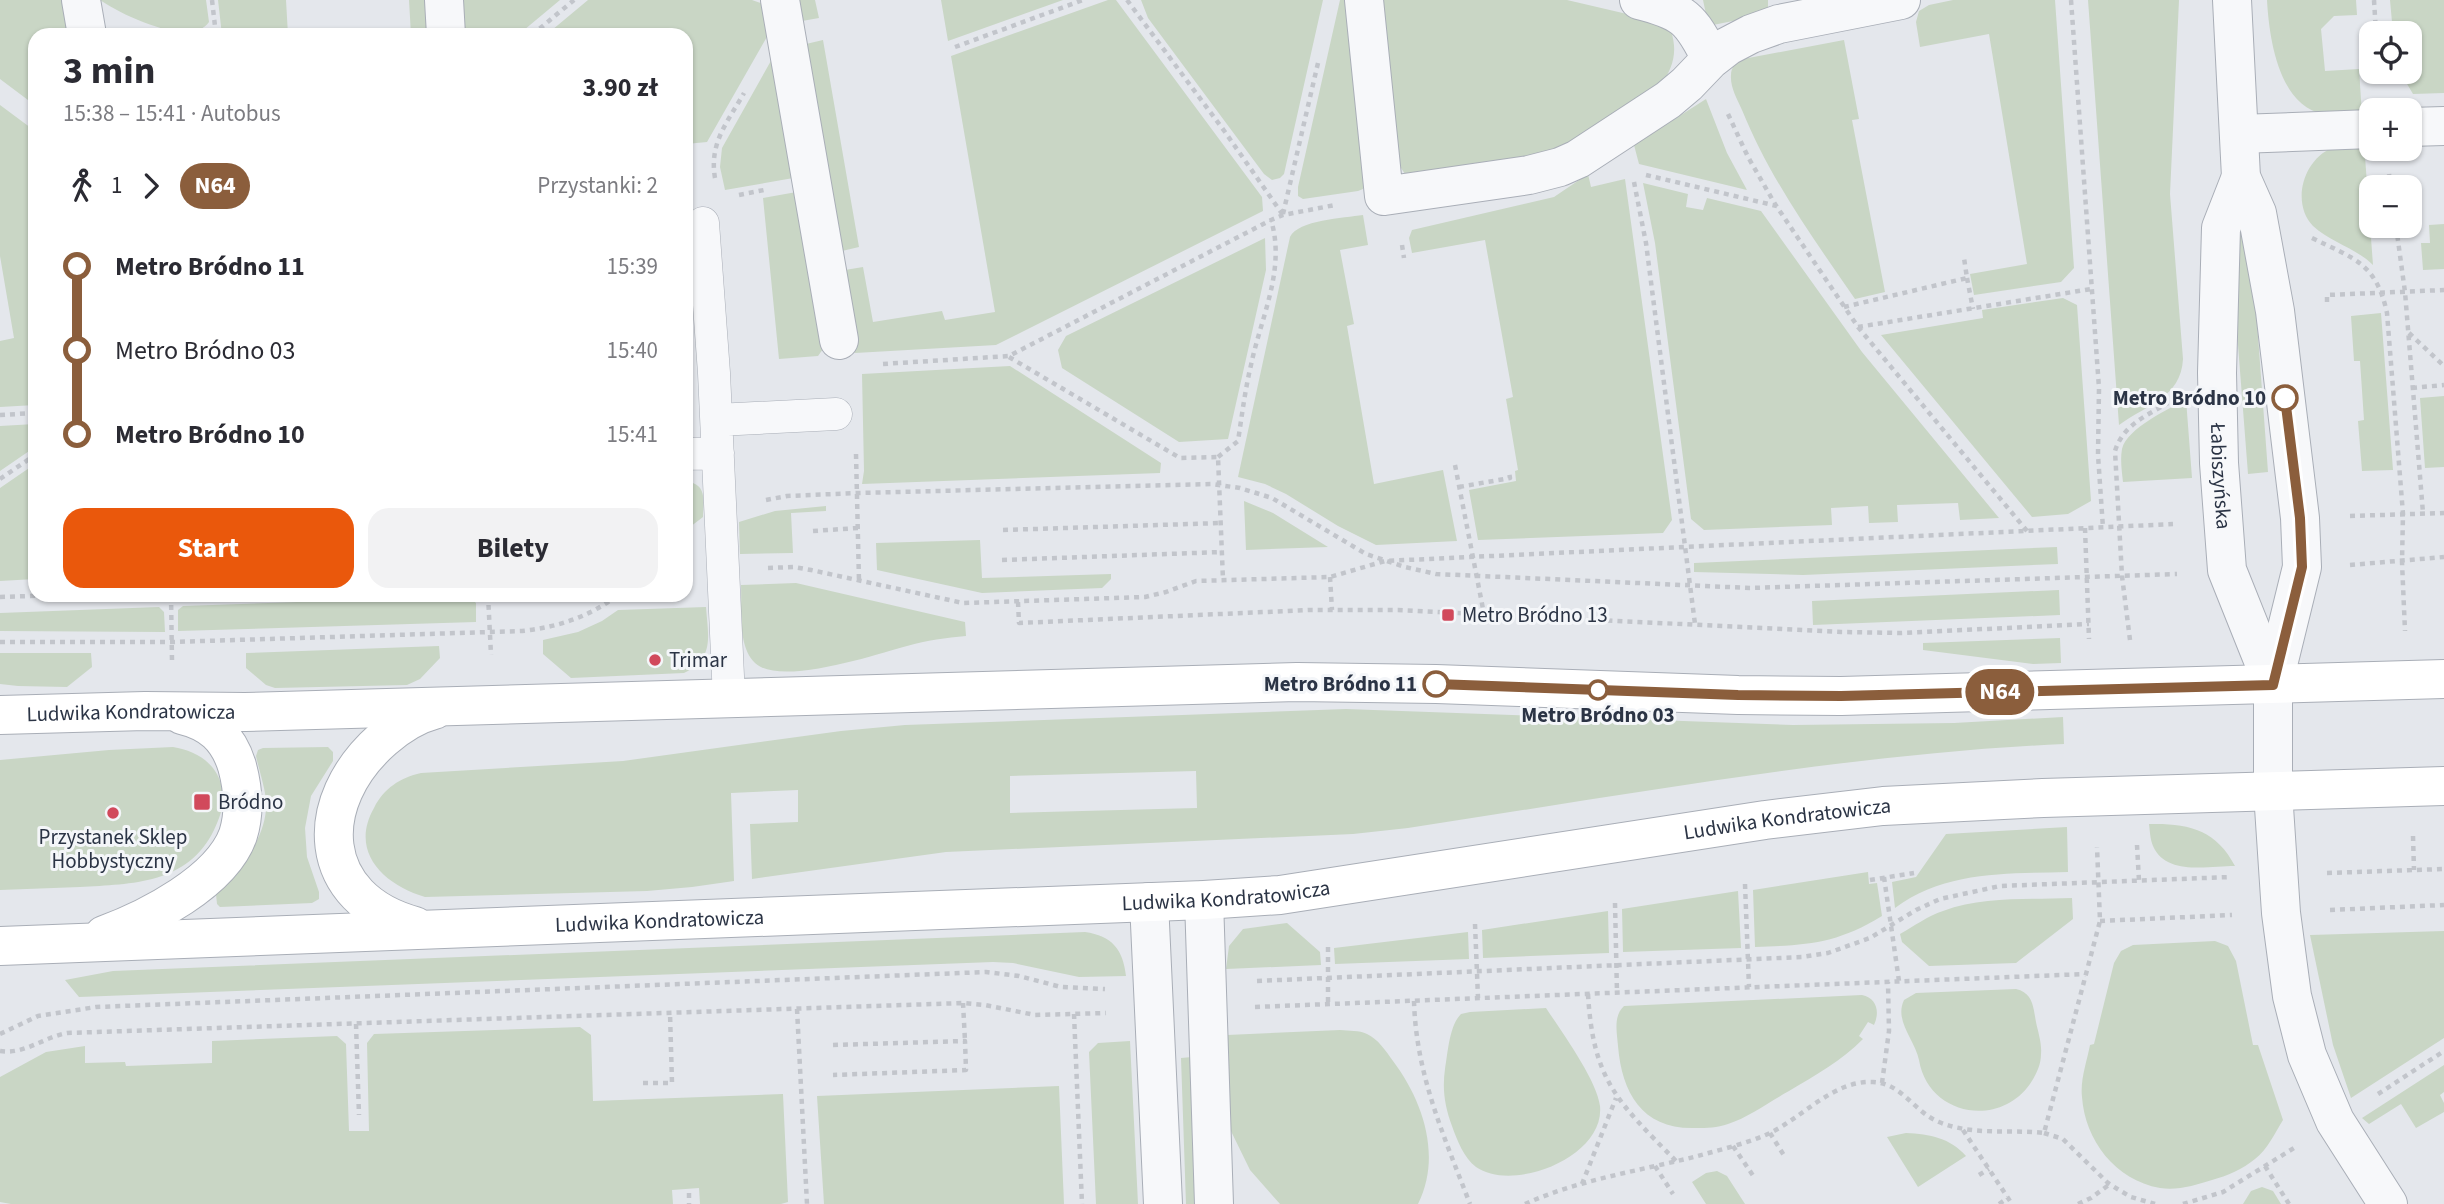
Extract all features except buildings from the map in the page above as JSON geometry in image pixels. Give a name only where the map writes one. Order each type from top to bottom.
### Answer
[{"type":"main road","name":"Ludwika Kondratowicza","points":[[0,715],[216,713],[1297,682],[1841,696],[2444,678]]},
{"type":"main road","points":[[432,929],[394,920],[363,902],[338,862],[334,821],[347,781],[371,750],[404,723],[430,710],[446,707]]},
{"type":"main road","points":[[61,944],[117,930],[176,899],[219,866],[237,836],[243,800],[241,782],[231,750],[215,728],[205,722],[166,712]]},
{"type":"main road","name":"Ludwika Kondratowicza","points":[[0,946],[1204,901],[1280,895],[1833,811],[1920,803],[2444,786]]},
{"type":"street","points":[[81,0],[86,28]]},
{"type":"street","points":[[444,0],[446,28]]},
{"type":"street","points":[[780,0],[839,340]]},
{"type":"street","points":[[1364,0],[1384,196],[1544,172],[1578,159],[1677,93],[1710,59],[1728,46],[1762,29],[1901,0]]},
{"type":"street","points":[[1640,0],[1678,12],[1698,34],[1710,59]]},
{"type":"street","name":"Łabiszyńska","points":[[2232,0],[2241,177],[2257,212],[2275,311],[2300,518],[2302,567],[2273,685],[2273,792],[2281,914],[2291,996],[2307,1055],[2335,1121],[2388,1204]]},
{"type":"street","points":[[2422,127],[2444,126]]},
{"type":"street","points":[[2239,134],[2359,129]]},
{"type":"street","name":"Łabiszyńska","points":[[2241,177],[2221,229],[2217,373],[2219,463],[2227,570],[2273,685]]},
{"type":"street","points":[[1204,901],[1214,1204]]},
{"type":"street","points":[[1149,902],[1163,1204]]},
{"type":"lane","points":[[702,223],[717,420],[729,698]]},
{"type":"lane","points":[[717,420],[836,414]]},
{"type":"lane","points":[[693,454],[718,453]]},
{"type":"path","points":[[212,0],[215,28]]},
{"type":"path","points":[[540,28],[574,0]]},
{"type":"path","points":[[955,47],[1083,0]]},
{"type":"path","points":[[1126,0],[1225,132],[1283,215]]},
{"type":"path","points":[[2071,0],[2099,388],[2098,455],[2103,527]]},
{"type":"path","points":[[2374,0],[2375,21]]},
{"type":"path","points":[[1283,215],[1320,54]]},
{"type":"path","points":[[1710,59],[1721,100],[1748,157],[1844,307],[2027,531]]},
{"type":"path","points":[[716,189],[713,162],[715,145],[746,89]]},
{"type":"path","points":[[1622,130],[1646,243],[1695,625]]},
{"type":"path","points":[[1632,171],[1777,206]]},
{"type":"path","points":[[731,197],[811,181]]},
{"type":"path","points":[[1271,220],[1276,235],[1274,275],[1251,365],[1238,440],[1218,457],[1180,457],[1009,356],[1271,220],[1283,215],[1384,196]]},
{"type":"path","points":[[2257,212],[2352,258],[2372,272],[2383,293],[2387,313],[2403,514],[2405,635]]},
{"type":"path","points":[[2398,238],[2405,292],[2423,513]]},
{"type":"path","points":[[1964,258],[1973,309]]},
{"type":"path","points":[[1844,307],[1967,278]]},
{"type":"path","points":[[1858,327],[2091,289]]},
{"type":"path","points":[[2327,295],[2444,290]]},
{"type":"path","points":[[2408,333],[2444,366]]},
{"type":"path","points":[[2130,642],[2119,527],[2115,451],[2119,438],[2130,426],[2217,373]]},
{"type":"path","points":[[2412,388],[2444,385]]},
{"type":"path","points":[[0,415],[28,413]]},
{"type":"path","points":[[856,442],[859,581]]},
{"type":"path","points":[[1218,457],[1223,580]]},
{"type":"path","points":[[0,479],[28,459]]},
{"type":"path","points":[[1455,465],[1484,614]]},
{"type":"path","points":[[1459,486],[1510,478],[1509,472]]},
{"type":"path","points":[[721,518],[740,507],[776,497],[1182,483],[1220,485],[1272,498],[1349,546],[1421,572],[1778,588],[2186,573]]},
{"type":"path","points":[[2342,516],[2444,513]]},
{"type":"path","points":[[1003,530],[1221,523]]},
{"type":"path","points":[[723,570],[794,567],[963,603],[1017,602],[1145,597],[1191,582],[1331,577],[1385,561],[2182,523]]},
{"type":"path","points":[[813,531],[858,528]]},
{"type":"path","points":[[2085,528],[2090,649]]},
{"type":"path","points":[[1002,560],[1222,552]]},
{"type":"path","points":[[2343,565],[2444,557]]},
{"type":"path","points":[[1331,577],[1332,610]]},
{"type":"path","points":[[0,597],[28,596]]},
{"type":"path","points":[[171,602],[172,666]]},
{"type":"path","points":[[488,602],[491,655]]},
{"type":"path","points":[[0,642],[172,642],[522,631],[554,627],[609,602]]},
{"type":"path","points":[[1017,602],[1019,623],[1332,610],[1398,610],[1901,633],[2089,624]]},
{"type":"path","points":[[2412,829],[2414,870]]},
{"type":"path","points":[[2137,835],[2138,881]]},
{"type":"path","points":[[2044,1133],[2099,921],[2096,837]]},
{"type":"path","points":[[2326,873],[2444,869]]},
{"type":"path","points":[[1870,880],[1914,873]]},
{"type":"path","points":[[1207,983],[1801,957],[1828,953],[1870,937],[1928,904],[1965,892],[2000,886],[2239,876]]},
{"type":"path","points":[[1884,877],[1899,981]]},
{"type":"path","points":[[1745,884],[1749,987]]},
{"type":"path","points":[[1615,903],[1617,993]]},
{"type":"path","points":[[2322,911],[2444,905]]},
{"type":"path","points":[[2099,921],[2238,915]]},
{"type":"path","points":[[1475,924],[1478,998]]},
{"type":"path","points":[[1328,947],[1328,1004]]},
{"type":"path","points":[[0,1034],[21,1022],[56,1012],[77,1008],[138,1005],[986,972],[1074,988],[1153,986]]},
{"type":"path","points":[[1252,1007],[2086,974]]},
{"type":"path","points":[[1882,1083],[1889,1031],[1888,982]]},
{"type":"path","points":[[1588,994],[1591,1027],[1603,1073],[1626,1110],[1676,1161]]},
{"type":"path","points":[[1413,1001],[1425,1084],[1470,1204]]},
{"type":"path","points":[[833,1075],[966,1070],[963,1003]]},
{"type":"path","points":[[0,1051],[22,1050],[67,1033],[963,1003],[1024,1014],[1115,1013]]},
{"type":"path","points":[[797,1009],[805,1203]]},
{"type":"path","points":[[643,1083],[672,1083],[670,1013]]},
{"type":"path","points":[[1074,1014],[1082,1204]]},
{"type":"path","points":[[356,1024],[359,1115]]},
{"type":"path","points":[[833,1045],[965,1041]]},
{"type":"path","points":[[1525,1204],[1582,1184],[1733,1146],[1770,1133],[1844,1087],[1857,1083],[1882,1083],[1896,1089],[1926,1116],[1963,1129],[2044,1133],[2063,1139],[2110,1184],[2131,1197],[2155,1204]]},
{"type":"path","points":[[1582,1184],[1616,1097]]},
{"type":"path","points":[[1963,1129],[2012,1204]]},
{"type":"path","points":[[1770,1133],[1785,1157]]},
{"type":"path","points":[[1733,1146],[1754,1177]]},
{"type":"path","points":[[1655,1166],[1673,1194]]},
{"type":"path","points":[[2265,1166],[2289,1204]]},
{"type":"path","points":[[1979,1175],[1989,1169]]},
{"type":"path","points":[[2078,1204],[2110,1184]]},
{"type":"path","points":[[689,1193],[689,1204]]},
{"type":"path","points":[[1999,1204],[2008,1198]]},
{"type":"green space","points":[[0,0],[67,0],[73,28],[28,28],[28,100],[0,79]]},
{"type":"green space","points":[[100,0],[206,0],[209,22],[201,28],[162,28],[123,13]]},
{"type":"green space","points":[[218,0],[286,0],[288,28],[221,28]]},
{"type":"green space","points":[[409,0],[432,0],[434,28],[411,28]]},
{"type":"green space","points":[[455,0],[560,0],[526,28],[457,28]]},
{"type":"green space","points":[[588,0],[752,0],[769,6],[772,28],[707,142],[693,143],[693,28],[554,28]]},
{"type":"green space","points":[[790,0],[815,0],[819,18],[802,21]]},
{"type":"green space","points":[[941,0],[1063,0],[948,41]]},
{"type":"green space","points":[[1108,0],[1116,0],[1262,197],[1263,211],[996,345],[855,353],[852,351],[845,270],[863,267],[873,322],[942,311],[945,320],[995,312],[951,56]]},
{"type":"green space","points":[[1141,0],[1323,0],[1284,174],[1280,178],[1272,180],[1264,174],[1148,18]]},
{"type":"green space","points":[[1340,0],[1347,0],[1364,184],[1363,189],[1358,191],[1303,199],[1298,196],[1298,187]]},
{"type":"green space","points":[[1382,0],[1567,0],[1657,21],[1671,31],[1673,60],[1660,86],[1548,157],[1407,177],[1397,162]]},
{"type":"green space","points":[[1703,0],[1768,0],[1768,14],[1713,25],[1707,19]]},
{"type":"green space","points":[[1953,0],[2055,0],[2074,268],[2061,282],[1974,295],[1970,274],[2027,264],[1989,34],[1920,47],[1916,22],[1919,11],[1929,5]]},
{"type":"green space","points":[[2088,0],[2179,0],[2170,194],[2183,359],[2181,372],[2169,392],[2119,425]]},
{"type":"green space","points":[[2267,0],[2356,0],[2357,15],[2334,16],[2321,29],[2325,71],[2359,69],[2359,115],[2324,114],[2308,108],[2296,98],[2279,68],[2270,32]]},
{"type":"green space","points":[[2390,0],[2444,0],[2444,93],[2413,94],[2407,84],[2422,84],[2422,21],[2392,21]]},
{"type":"green space","points":[[823,40],[859,247],[842,251],[806,44]]},
{"type":"green space","points":[[1844,40],[1859,119],[1852,120],[1885,292],[1855,299],[1779,184],[1753,135],[1734,93],[1731,79],[1733,67],[1743,59]]},
{"type":"green space","points":[[777,50],[799,177],[725,190],[720,167],[722,148]]},
{"type":"green space","points":[[1706,99],[1727,153],[1747,190],[1639,164],[1634,145]]},
{"type":"green space","points":[[0,105],[28,126],[28,405],[0,407],[0,341],[14,338],[0,256]]},
{"type":"green space","points":[[2359,144],[2359,161],[2365,161],[2366,175],[2359,175],[2359,238],[2371,238],[2373,265],[2313,226],[2306,217],[2302,194],[2307,172],[2322,154],[2336,147]]},
{"type":"green space","points":[[1588,174],[1591,187],[1625,179],[1672,520],[1663,533],[1478,540],[1469,490],[1516,481],[1515,471],[1518,470],[1506,399],[1513,397],[1485,240],[1412,253],[1409,238],[1412,230],[1554,197]]},
{"type":"green space","points":[[1643,183],[1688,194],[1686,207],[1703,210],[1707,198],[1761,211],[1862,352],[1999,518],[1960,520],[1958,503],[1897,505],[1898,522],[1869,523],[1868,506],[1831,508],[1832,525],[1704,530],[1691,519],[1655,243]]},
{"type":"green space","points":[[802,191],[828,342],[818,356],[779,359],[763,198]]},
{"type":"green space","points":[[1363,215],[1368,245],[1340,250],[1354,324],[1347,326],[1374,484],[1443,470],[1457,541],[1376,545],[1338,526],[1286,494],[1265,484],[1238,477],[1290,237],[1295,231],[1312,223]]},
{"type":"green space","points":[[2444,224],[2444,269],[2423,270],[2421,243],[2430,243],[2429,225]]},
{"type":"green space","points":[[2250,227],[2268,472],[2248,474],[2229,229]]},
{"type":"green space","points":[[1265,238],[1266,270],[1228,439],[1179,442],[1062,368],[1058,350],[1066,336]]},
{"type":"green space","points":[[2063,298],[2077,305],[2091,501],[2068,514],[2032,517],[1881,335],[1983,318],[1982,310]]},
{"type":"green space","points":[[2381,313],[2393,470],[2362,471],[2358,421],[2364,420],[2360,361],[2354,361],[2351,316]]},
{"type":"green space","points":[[1010,366],[1161,463],[1160,473],[862,484],[862,374]]},
{"type":"green space","points":[[2444,396],[2444,467],[2425,468],[2420,398]]},
{"type":"green space","points":[[2186,399],[2192,478],[2123,482],[2121,457],[2125,441],[2149,420]]},
{"type":"green space","points":[[28,424],[28,452],[0,471],[0,426]]},
{"type":"green space","points":[[28,469],[28,579],[0,581],[0,488]]},
{"type":"green space","points":[[693,483],[702,493],[703,517],[693,525]]},
{"type":"green space","points":[[1244,501],[1273,513],[1328,547],[1246,550]]},
{"type":"green space","points":[[826,506],[826,511],[791,513],[793,553],[740,554],[739,522],[775,511]]},
{"type":"green space","points":[[980,540],[982,578],[1111,574],[1111,579],[1102,588],[982,593],[877,570],[876,543]]},
{"type":"green space","points":[[2057,547],[2058,564],[1803,575],[1694,572],[1694,563]]},
{"type":"green space","points":[[796,583],[965,622],[966,636],[922,642],[806,670],[785,672],[767,669],[755,663],[745,647],[741,585]]},
{"type":"green space","points":[[2059,590],[2060,615],[1813,625],[1812,601]]},
{"type":"green space","points":[[297,602],[475,602],[476,622],[178,631],[178,610],[183,606]]},
{"type":"green space","points":[[159,607],[164,612],[165,632],[0,631],[0,613]]},
{"type":"green space","points":[[706,607],[708,637],[705,653],[694,667],[684,673],[571,678],[543,654],[543,640],[578,632],[618,610]]},
{"type":"green space","points":[[2060,638],[2061,663],[2033,664],[1923,650],[1923,643]]},
{"type":"green space","points":[[439,646],[440,658],[420,679],[407,685],[275,688],[266,685],[246,668],[246,653]]},
{"type":"green space","points":[[0,653],[91,653],[92,667],[67,687],[0,684]]},
{"type":"green space","points":[[1346,709],[1793,725],[1954,723],[2063,717],[2064,744],[1982,749],[1817,766],[1353,834],[946,852],[752,879],[750,824],[798,822],[798,790],[731,793],[734,881],[647,891],[425,897],[410,892],[384,875],[368,852],[367,824],[378,801],[393,785],[421,773],[623,761],[841,731],[905,725]],"holes":[[[1196,771],[1197,808],[1010,813],[1010,776]]]},
{"type":"green space","points":[[173,747],[196,754],[209,763],[218,776],[223,796],[222,808],[214,830],[203,848],[189,861],[157,878],[138,882],[0,890],[0,760]]},
{"type":"green space","points":[[328,747],[333,752],[333,761],[311,796],[305,828],[307,857],[319,899],[312,903],[220,907],[216,894],[243,863],[263,826],[266,799],[256,756],[258,750]]},
{"type":"green space","points":[[2149,824],[2176,825],[2199,831],[2219,844],[2235,866],[2201,868],[2178,866],[2168,862],[2153,846]]},
{"type":"green space","points":[[2067,827],[2068,872],[2001,874],[1957,880],[1915,896],[1895,908],[1892,882],[1916,877],[1946,834]]},
{"type":"green space","points":[[1868,872],[1869,884],[1877,883],[1882,916],[1836,938],[1755,947],[1753,890]]},
{"type":"green space","points":[[1738,891],[1741,948],[1623,952],[1622,909]]},
{"type":"green space","points":[[2072,898],[2073,919],[2016,963],[1929,966],[1902,942],[1900,934],[1932,916],[1959,906],[2007,900]]},
{"type":"green space","points":[[1608,911],[1609,953],[1483,958],[1482,930]]},
{"type":"green space","points":[[1287,923],[1320,952],[1321,965],[1226,969],[1229,946],[1243,929]]},
{"type":"green space","points":[[2444,931],[2444,1038],[2351,1098],[2333,1045],[2310,935]]},
{"type":"green space","points":[[1085,932],[1102,937],[1114,945],[1122,958],[1126,976],[1079,977],[1013,963],[993,962],[79,997],[65,980],[113,971]]},
{"type":"green space","points":[[1468,932],[1469,959],[1335,964],[1334,948]]},
{"type":"green space","points":[[2215,941],[2228,946],[2236,961],[2253,1045],[2258,1045],[2283,1120],[2263,1151],[2240,1169],[2193,1186],[2173,1189],[2144,1184],[2116,1167],[2105,1156],[2089,1128],[2084,1113],[2082,1091],[2090,1045],[2094,1044],[2114,963],[2121,951],[2133,945]]},
{"type":"green space","points":[[2016,989],[2026,994],[2031,1001],[2040,1038],[2041,1058],[2030,1084],[2016,1098],[2000,1107],[1983,1111],[1950,1104],[1936,1093],[1925,1079],[1903,1023],[1904,1000],[1916,993]]},
{"type":"green space","points":[[1862,995],[1874,1002],[1877,1011],[1874,1025],[1868,1022],[1859,1036],[1863,1039],[1818,1073],[1728,1124],[1696,1128],[1662,1123],[1639,1106],[1624,1079],[1616,1025],[1624,1006]]},
{"type":"green space","points":[[1546,1008],[1578,1056],[1592,1083],[1600,1106],[1598,1124],[1588,1141],[1573,1155],[1554,1165],[1533,1173],[1512,1176],[1492,1174],[1476,1167],[1468,1159],[1452,1126],[1444,1091],[1451,1032],[1461,1014]]},
{"type":"green space","points":[[580,1027],[591,1035],[593,1101],[783,1094],[788,1202],[700,1204],[699,1188],[672,1190],[673,1204],[0,1202],[0,1077],[46,1052],[85,1046],[85,1063],[125,1062],[126,1066],[212,1063],[212,1041],[337,1036],[346,1044],[349,1131],[369,1131],[367,1043],[374,1034]]},
{"type":"green space","points":[[1340,1030],[1361,1032],[1375,1039],[1413,1093],[1426,1130],[1429,1148],[1425,1186],[1418,1204],[1280,1204],[1250,1170],[1229,1127],[1227,1035]]},
{"type":"green space","points":[[1130,1041],[1138,1204],[1096,1204],[1089,1052],[1098,1043]]},
{"type":"green space","points":[[1192,1057],[1197,1204],[1186,1204],[1181,1058]]},
{"type":"green space","points":[[2444,1065],[2444,1092],[2440,1095],[2444,1112],[2416,1128],[2401,1104],[2369,1124],[2362,1118]]},
{"type":"green space","points":[[1059,1086],[1064,1204],[824,1204],[817,1096]]},
{"type":"green space","points":[[1906,1133],[1939,1138],[1966,1156],[1918,1187],[1887,1137]]},
{"type":"green space","points":[[1717,1171],[1727,1176],[1745,1204],[1706,1204],[1692,1182],[1706,1173]]},
{"type":"green space","points":[[2262,1187],[2273,1191],[2281,1204],[2243,1204],[2251,1191]]},
{"type":"bus line","name":"N64","points":[[1436,684],[1841,696],[2273,685],[2302,567],[2300,518],[2285,398]]},
{"type":"place","name":"Metro Bródno 10","points":[[2285,398]]},
{"type":"place","name":"Metro Bródno 13","points":[[1448,615]]},
{"type":"place","name":"Trimar","points":[[655,660]]},
{"type":"place","name":"Metro Bródno 11","points":[[1436,684]]},
{"type":"place","name":"Metro Bródno 03","points":[[1598,690]]},
{"type":"place","name":"Bródno","points":[[202,802]]},
{"type":"place","name":"Przystanek Sklep Hobbystyczny","points":[[113,813]]}]
